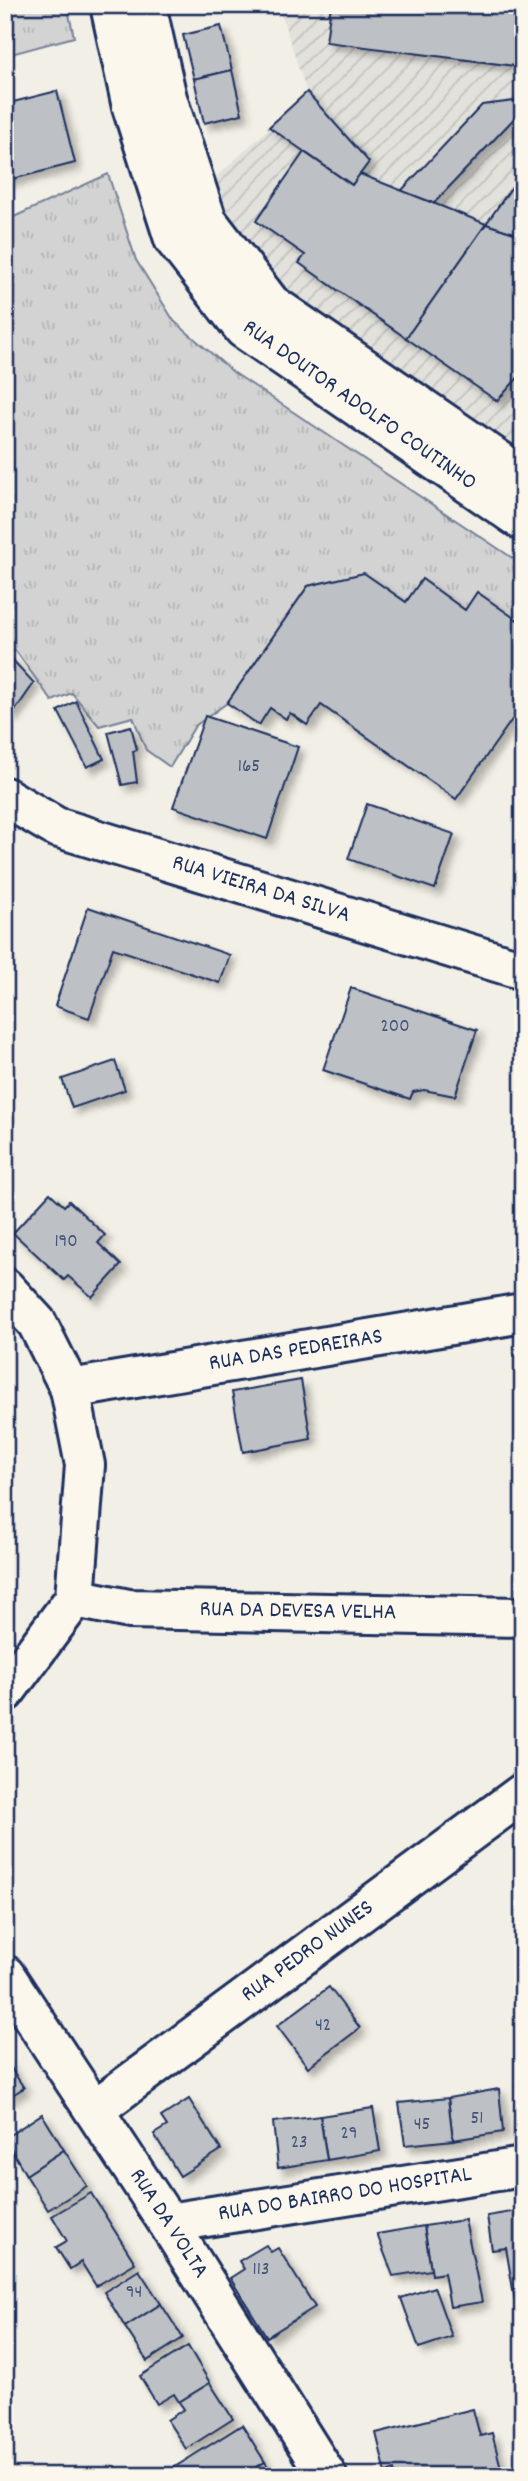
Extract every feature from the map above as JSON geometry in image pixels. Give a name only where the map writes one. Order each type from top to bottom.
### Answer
[{"type":"street","name":"RUA DOUTOR ADOLFO COUTINHO","points":[[110,5],[132,107],[174,239],[244,329],[523,521]]},
{"type":"street","name":"RUA DOUTOR ADOLFO COUTINHO","points":[[146,5],[167,98],[207,221],[271,304],[523,477]]},
{"type":"street","name":"RUA VIEIRA DA SILVA","points":[[5,797],[56,827],[523,970]]},
{"type":"street","points":[[5,1288],[37,1322],[70,1389],[85,1465],[75,1598],[5,1692]]},
{"type":"street","name":"RUA DAS PEDREIRAS","points":[[70,1389],[523,1313]]},
{"type":"street","name":"RUA DA DEVESA VELHA","points":[[75,1598],[129,1609],[523,1617]]},
{"type":"street","name":"RUA PEDRO NUNES","points":[[94,2110],[523,1793]]},
{"type":"street","name":"RUA DA VOLTA","points":[[5,1975],[168,2223],[327,2476]]},
{"type":"street","name":"RUA DO BAIRRO DO HOSPITAL","points":[[168,2223],[523,2167]]},
{"type":"shaded area","points":[[278,5],[523,5],[523,454],[293,298],[264,268],[230,223],[213,180],[307,93]]},
{"type":"green space","points":[[5,5],[67,5],[74,37],[11,54],[5,63]]},
{"type":"green space","points":[[108,174],[136,260],[174,321],[233,372],[523,565],[523,612],[517,620],[478,593],[465,610],[422,580],[406,602],[364,573],[308,586],[227,703],[195,726],[170,767],[146,750],[133,717],[99,726],[72,693],[52,701],[15,650],[5,656],[5,221]]},
{"type":"building","points":[[331,5],[523,5],[523,67],[326,42]]},
{"type":"building","points":[[221,26],[232,70],[194,79],[183,35]]},
{"type":"building","points":[[232,70],[242,114],[204,123],[194,79]]},
{"type":"building","points":[[57,91],[75,163],[5,181],[5,104]]},
{"type":"building","points":[[307,92],[369,162],[352,185],[269,127]]},
{"type":"building","points":[[523,100],[523,109],[434,203],[401,191],[482,105]]},
{"type":"building","points":[[304,152],[352,185],[360,174],[486,224],[406,338],[299,263],[305,255],[256,221]]},
{"type":"building","points":[[523,171],[523,236],[486,224]]},
{"type":"building","points":[[486,224],[523,236],[523,372],[497,401],[406,338]]},
{"type":"building","points":[[364,573],[406,602],[422,579],[465,610],[477,592],[517,620],[523,612],[523,704],[456,799],[321,705],[307,725],[290,713],[286,719],[270,708],[259,725],[227,703],[308,586]]},
{"type":"building","points":[[9,656],[34,683],[12,715],[5,710],[5,659]]},
{"type":"building","points":[[76,701],[104,759],[87,767],[58,711]]},
{"type":"building","points":[[205,716],[298,747],[267,839],[173,807]]},
{"type":"building","points":[[131,726],[137,750],[133,751],[137,782],[122,785],[108,732]]},
{"type":"building","points":[[367,804],[454,834],[435,889],[348,859]]},
{"type":"building","points":[[88,907],[230,955],[220,983],[113,948],[89,1018],[55,1006]]},
{"type":"building","points":[[351,988],[477,1030],[455,1096],[424,1090],[413,1092],[410,1099],[323,1070]]},
{"type":"building","points":[[115,1061],[125,1090],[72,1108],[62,1079]]},
{"type":"building","points":[[50,1193],[64,1206],[69,1201],[105,1235],[98,1243],[121,1265],[92,1297],[68,1276],[64,1280],[13,1233]]},
{"type":"building","points":[[301,1380],[311,1439],[243,1452],[232,1392]]},
{"type":"building","points":[[329,1987],[360,2028],[308,2067],[277,2026]]},
{"type":"building","points":[[5,2059],[24,2088],[5,2099]]},
{"type":"building","points":[[523,2083],[523,2126],[520,2126],[516,2084]]},
{"type":"building","points":[[499,2089],[503,2132],[453,2140],[448,2098]]},
{"type":"building","points":[[448,2098],[453,2140],[405,2145],[399,2103]]},
{"type":"building","points":[[189,2099],[221,2150],[180,2176],[154,2134],[167,2126],[161,2117]]},
{"type":"building","points":[[373,2108],[380,2151],[327,2160],[320,2116]]},
{"type":"building","points":[[42,2114],[64,2150],[26,2175],[5,2138]]},
{"type":"building","points":[[320,2116],[327,2160],[278,2168],[273,2122]]},
{"type":"building","points":[[64,2150],[87,2186],[48,2210],[26,2175]]},
{"type":"building","points":[[91,2193],[135,2263],[96,2286],[81,2262],[70,2269],[56,2247],[67,2241],[52,2216]]},
{"type":"building","points":[[523,2210],[523,2300],[515,2301],[506,2248],[492,2250],[487,2216]]},
{"type":"building","points":[[465,2220],[482,2302],[450,2307],[444,2273],[432,2275],[424,2226]]},
{"type":"building","points":[[424,2226],[431,2270],[393,2276],[377,2234]]},
{"type":"building","points":[[266,2245],[271,2252],[278,2248],[315,2307],[267,2337],[230,2278],[244,2269],[239,2261]]},
{"type":"building","points":[[139,2270],[161,2304],[125,2327],[104,2292]]},
{"type":"building","points":[[434,2287],[452,2337],[419,2348],[401,2298]]},
{"type":"building","points":[[161,2304],[183,2338],[147,2361],[125,2327]]},
{"type":"building","points":[[188,2346],[210,2383],[179,2402],[174,2394],[157,2404],[140,2376]]},
{"type":"building","points":[[210,2383],[233,2419],[186,2449],[167,2420],[184,2409],[179,2402]]},
{"type":"building","points":[[473,2409],[480,2436],[492,2433],[503,2476],[395,2476],[394,2470],[386,2473],[376,2433]]},
{"type":"building","points":[[242,2425],[265,2462],[243,2476],[173,2476],[170,2470]]},
{"type":"building","points":[[265,2462],[274,2476],[243,2476]]}]
